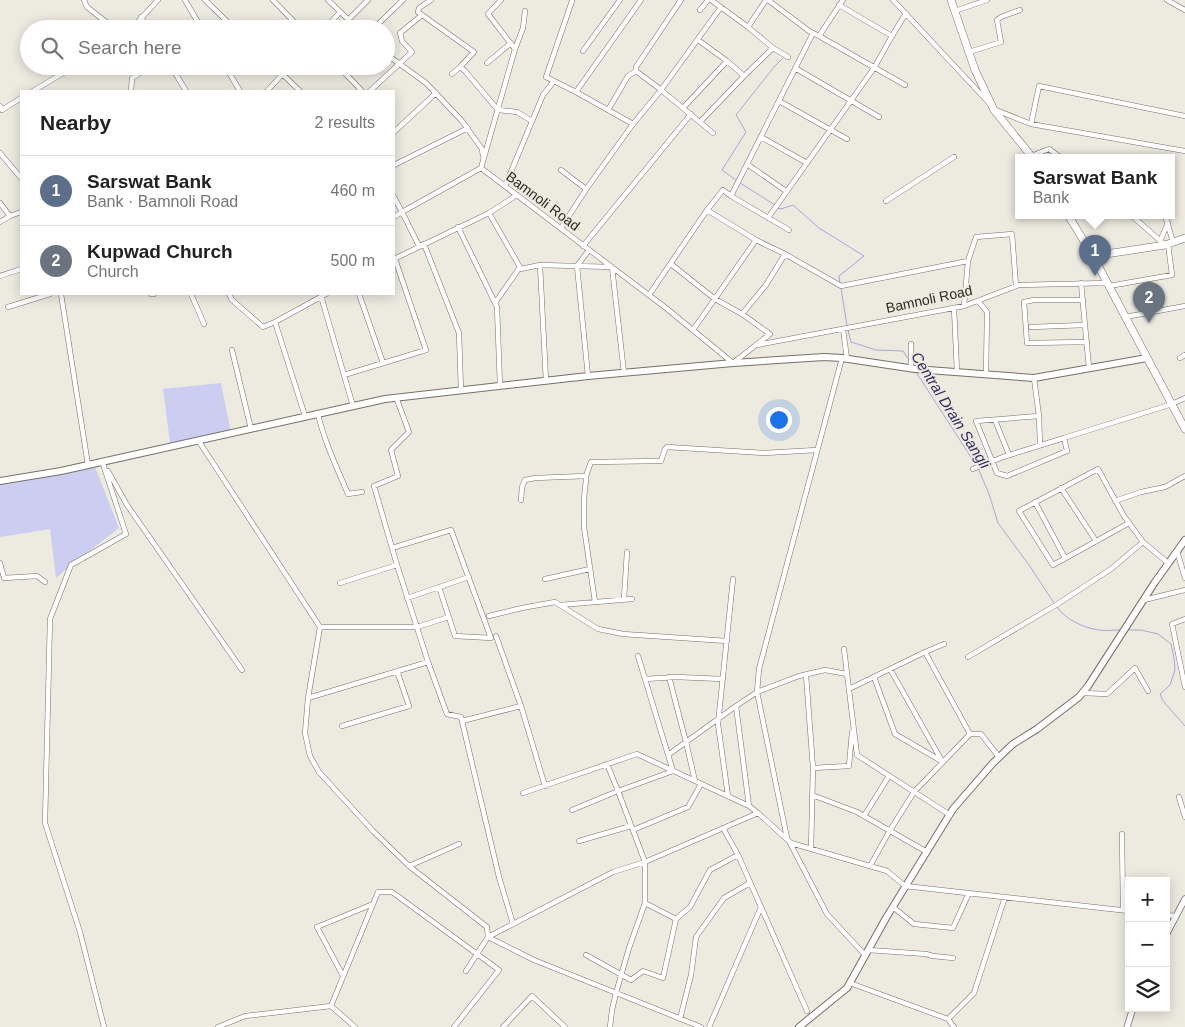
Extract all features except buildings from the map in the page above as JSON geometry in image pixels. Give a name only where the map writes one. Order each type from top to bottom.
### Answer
[{"type":"main road","points":[[951,0],[975,70],[994,110],[1029,154]]},
{"type":"main road","points":[[1070,219],[1108,284],[1172,404],[1182,418],[1185,429]]},
{"type":"main road","points":[[1092,256],[1185,238]]},
{"type":"main road","points":[[0,481],[61,471],[386,398],[546,380],[624,372],[824,357],[844,358],[911,368],[1034,378],[1147,358]]},
{"type":"main road","points":[[799,1027],[847,988],[893,907],[953,809],[1013,744],[1037,729],[1079,697],[1185,540]]},
{"type":"street","points":[[84,0],[87,7],[104,20]]},
{"type":"street","points":[[139,20],[158,0]]},
{"type":"street","points":[[185,0],[197,20]]},
{"type":"street","points":[[205,0],[226,20]]},
{"type":"street","points":[[273,0],[292,20]]},
{"type":"street","points":[[328,0],[348,20],[368,0]]},
{"type":"street","points":[[382,20],[403,0]]},
{"type":"street","points":[[430,0],[419,8],[418,12],[474,52],[452,74]]},
{"type":"street","points":[[501,0],[488,14],[515,48]]},
{"type":"street","points":[[583,51],[620,0]]},
{"type":"street","points":[[576,92],[641,0]]},
{"type":"street","points":[[608,110],[628,76],[636,71],[636,67],[681,0]]},
{"type":"street","points":[[700,10],[710,0],[773,48],[788,57]]},
{"type":"street","points":[[748,28],[767,0],[809,31],[904,85]]},
{"type":"street","points":[[819,36],[843,0]]},
{"type":"street","points":[[893,0],[994,110],[1030,124],[1185,151]]},
{"type":"street","points":[[955,11],[987,0]]},
{"type":"street","points":[[1167,0],[1185,10]]},
{"type":"street","points":[[572,1],[546,76],[633,124]]},
{"type":"street","points":[[839,5],[892,36]]},
{"type":"street","points":[[561,228],[586,189],[633,124],[661,90],[721,7]]},
{"type":"street","points":[[969,52],[1001,42],[997,20],[1020,10]]},
{"type":"street","points":[[395,216],[481,168],[515,48],[523,28],[525,11]]},
{"type":"street","points":[[333,20],[340,12]]},
{"type":"street","points":[[768,218],[874,68],[906,13]]},
{"type":"street","points":[[395,68],[412,52],[402,41],[400,33],[422,15]]},
{"type":"street","points":[[731,196],[813,33]]},
{"type":"street","points":[[698,40],[744,76]]},
{"type":"street","points":[[487,63],[511,44]]},
{"type":"street","points":[[700,122],[773,48]]},
{"type":"street","points":[[395,60],[426,82],[462,121],[482,149],[484,158]]},
{"type":"street","points":[[684,108],[727,61]]},
{"type":"street","points":[[460,67],[498,110],[517,112],[532,121]]},
{"type":"street","points":[[795,68],[879,117]]},
{"type":"street","points":[[636,71],[714,133]]},
{"type":"street","points":[[35,90],[60,75]]},
{"type":"street","points":[[131,90],[132,78],[137,75]]},
{"type":"street","points":[[176,75],[185,90]]},
{"type":"street","points":[[230,75],[239,90]]},
{"type":"street","points":[[268,90],[282,75]]},
{"type":"street","points":[[284,75],[299,90]]},
{"type":"street","points":[[347,75],[361,90]]},
{"type":"street","points":[[371,90],[387,75]]},
{"type":"street","points":[[505,186],[542,95],[554,81]]},
{"type":"street","points":[[1030,124],[1039,86],[1185,116]]},
{"type":"street","points":[[395,131],[436,93]]},
{"type":"street","points":[[1,109],[20,99]]},
{"type":"street","points":[[779,101],[847,139]]},
{"type":"street","points":[[583,246],[691,114]]},
{"type":"street","points":[[395,164],[468,128]]},
{"type":"street","points":[[761,137],[806,162]]},
{"type":"street","points":[[1036,154],[1049,149],[1056,154]]},
{"type":"street","points":[[0,154],[20,177]]},
{"type":"street","points":[[886,201],[954,157]]},
{"type":"street","points":[[747,164],[786,191]]},
{"type":"street","name":"Bamnoli Road","points":[[481,168],[649,295],[733,363]]},
{"type":"street","points":[[561,170],[586,189]]},
{"type":"street","points":[[649,295],[707,210],[723,190],[789,230]]},
{"type":"street","points":[[395,258],[489,213],[517,195]]},
{"type":"street","points":[[395,199],[419,246],[424,244]]},
{"type":"street","points":[[0,203],[10,216]]},
{"type":"street","points":[[707,210],[756,240],[785,254],[840,286],[968,261]]},
{"type":"street","points":[[0,222],[20,212]]},
{"type":"street","points":[[489,213],[520,267]]},
{"type":"street","points":[[1136,219],[1166,243]]},
{"type":"street","points":[[1166,219],[1168,223],[1166,243]]},
{"type":"street","points":[[1166,243],[1168,223]]},
{"type":"street","points":[[458,227],[497,307],[500,386]]},
{"type":"street","points":[[964,306],[968,261],[976,237],[1012,234],[1016,286]]},
{"type":"street","points":[[693,330],[756,240]]},
{"type":"street","name":"Bamnoli Road","points":[[755,345],[964,306],[1016,286],[1082,283],[1108,284],[1172,275],[1166,243]]},
{"type":"street","points":[[424,244],[459,333],[461,390]]},
{"type":"street","points":[[588,376],[578,266],[589,250]]},
{"type":"street","points":[[742,314],[766,286],[785,254]]},
{"type":"street","points":[[344,375],[426,350],[395,262]]},
{"type":"street","points":[[671,264],[715,299],[742,314],[770,334],[733,363]]},
{"type":"street","points":[[540,266],[546,380]]},
{"type":"street","points":[[520,267],[612,267],[624,372]]},
{"type":"street","points":[[495,303],[520,267]]},
{"type":"street","points":[[0,276],[20,269]]},
{"type":"street","points":[[1082,283],[1089,368]]},
{"type":"street","points":[[8,307],[47,295]]},
{"type":"street","points":[[61,295],[88,465]]},
{"type":"street","points":[[191,295],[204,324]]},
{"type":"street","points":[[230,295],[232,300],[263,327],[323,295],[353,406]]},
{"type":"street","points":[[359,295],[383,363]]},
{"type":"street","points":[[1083,300],[1034,300],[1024,302],[1025,328],[1027,343],[1087,342]]},
{"type":"street","points":[[978,301],[987,312],[986,374]]},
{"type":"street","points":[[1125,317],[1185,306]]},
{"type":"street","points":[[954,308],[957,372]]},
{"type":"street","points":[[275,322],[305,416]]},
{"type":"street","points":[[1031,327],[1085,325]]},
{"type":"street","points":[[843,329],[844,358],[817,450],[759,669],[757,692],[788,840],[827,914],[867,952],[926,954],[953,958]]},
{"type":"street","points":[[911,344],[911,368]]},
{"type":"street","points":[[232,350],[251,428]]},
{"type":"street","points":[[1185,355],[1180,358],[1185,360]]},
{"type":"street","points":[[1034,378],[1039,416],[1040,445]]},
{"type":"street","points":[[396,397],[409,432],[391,450],[398,476],[374,486],[407,598],[447,714],[461,717],[499,877],[513,924]]},
{"type":"street","points":[[973,469],[1009,455],[1172,404],[1185,398]]},
{"type":"street","points":[[318,414],[330,451],[348,494],[362,492]]},
{"type":"street","points":[[1039,416],[976,421],[997,474],[1006,476],[1067,452],[1064,438]]},
{"type":"street","points":[[995,420],[1009,455]]},
{"type":"street","points":[[198,440],[320,627],[308,698],[305,733],[310,756],[319,772],[373,831],[409,866],[487,927],[488,937]]},
{"type":"street","points":[[595,602],[584,527],[586,476],[591,462],[661,461],[667,447],[764,453],[817,450]]},
{"type":"street","points":[[102,462],[127,505],[242,670]]},
{"type":"street","points":[[102,462],[126,534],[71,565],[50,619],[45,823],[80,932],[104,1027]]},
{"type":"street","points":[[1129,523],[1053,565],[1019,511],[1098,469],[1115,501],[1143,542],[1168,563]]},
{"type":"street","points":[[521,500],[522,486],[525,480],[586,476]]},
{"type":"street","points":[[1115,501],[1141,492],[1165,487],[1185,476]]},
{"type":"street","points":[[1062,488],[1096,541]]},
{"type":"street","points":[[1036,502],[1065,558]]},
{"type":"street","points":[[392,548],[451,530],[491,638],[455,636],[439,587]]},
{"type":"street","points":[[968,657],[1056,606],[1110,569],[1143,542]]},
{"type":"street","points":[[1177,551],[1185,578]]},
{"type":"street","points":[[624,599],[627,552]]},
{"type":"street","points":[[0,563],[4,578],[37,576],[45,582]]},
{"type":"street","points":[[340,583],[397,565]]},
{"type":"street","points":[[545,579],[590,569]]},
{"type":"street","points":[[407,598],[469,577]]},
{"type":"street","points":[[728,796],[718,724],[733,579]]},
{"type":"street","points":[[1144,600],[1185,590]]},
{"type":"street","points":[[560,604],[632,599]]},
{"type":"street","points":[[488,616],[555,602],[598,629],[623,634],[727,641]]},
{"type":"street","points":[[320,627],[417,627],[449,617]]},
{"type":"street","points":[[1185,618],[1172,624],[1185,687]]},
{"type":"street","points":[[496,636],[521,706],[545,786]]},
{"type":"street","points":[[849,689],[944,644]]},
{"type":"street","points":[[844,648],[857,755],[950,815]]},
{"type":"street","points":[[925,652],[970,734]]},
{"type":"street","points":[[638,656],[672,771]]},
{"type":"street","points":[[308,698],[428,662]]},
{"type":"street","points":[[1082,693],[1107,694],[1134,668],[1148,691]]},
{"type":"street","points":[[668,755],[757,692],[806,674],[825,670],[847,674]]},
{"type":"street","points":[[890,670],[943,762]]},
{"type":"street","points":[[342,726],[409,706],[397,671]]},
{"type":"street","points":[[806,674],[812,768],[811,849]]},
{"type":"street","points":[[645,679],[669,677],[723,679]]},
{"type":"street","points":[[669,677],[695,781]]},
{"type":"street","points":[[874,677],[895,734],[943,762]]},
{"type":"street","points":[[462,721],[521,706]]},
{"type":"street","points":[[736,706],[749,806]]},
{"type":"street","points":[[812,768],[849,766],[852,720]]},
{"type":"street","points":[[870,866],[914,792],[970,734],[981,734],[999,757]]},
{"type":"street","points":[[523,793],[638,754],[749,806],[791,843],[887,871],[906,886],[1125,910]]},
{"type":"street","points":[[607,764],[645,862],[645,903],[616,993],[610,1027]]},
{"type":"street","points":[[572,810],[672,771]]},
{"type":"street","points":[[864,816],[889,776]]},
{"type":"street","points":[[579,841],[632,828],[688,807],[701,784]]},
{"type":"street","points":[[812,795],[857,812],[927,852]]},
{"type":"street","points":[[1179,797],[1185,817]]},
{"type":"street","points":[[466,971],[488,937],[613,872],[645,862],[758,813]]},
{"type":"street","points":[[723,828],[738,855],[807,1011]]},
{"type":"street","points":[[1122,834],[1125,891]]},
{"type":"street","points":[[409,866],[458,844]]},
{"type":"street","points":[[586,955],[631,980],[643,971],[663,978],[676,919],[690,906],[710,870],[738,855]]},
{"type":"street","points":[[680,1019],[691,975],[696,937],[724,898],[750,883]]},
{"type":"street","points":[[331,1006],[378,892],[392,892],[499,970],[454,1027]]},
{"type":"street","points":[[893,907],[914,924],[953,928],[969,893]]},
{"type":"street","points":[[948,1019],[974,993],[1005,897]]},
{"type":"street","points":[[1170,927],[1185,898]]},
{"type":"street","points":[[645,903],[676,919]]},
{"type":"street","points":[[343,976],[317,927],[373,904]]},
{"type":"street","points":[[710,1027],[761,907]]},
{"type":"street","points":[[1170,915],[1176,916]]},
{"type":"street","points":[[488,937],[534,960],[700,1027]]},
{"type":"street","points":[[850,983],[948,1019],[954,1027]]},
{"type":"street","points":[[503,1027],[532,996],[565,1027]]},
{"type":"street","points":[[218,1027],[244,1016],[331,1006],[355,1027]]},
{"type":"street","points":[[1127,1027],[1132,1012]]},
{"type":"shaded area","points":[[221,383],[231,433],[170,443],[163,389]]},
{"type":"shaded area","points":[[95,467],[119,528],[56,578],[50,529],[0,537],[0,484]]},
{"type":"waterway","name":"Central Drain Sangli","points":[[737,181],[722,170],[746,132],[736,115],[783,58]]},
{"type":"waterway","name":"Central Drain Sangli","points":[[740,183],[775,205]]},
{"type":"waterway","name":"Central Drain Sangli","points":[[778,208],[781,209],[793,205],[819,228],[864,256],[839,276],[840,284]]},
{"type":"waterway","name":"Central Drain Sangli","points":[[841,288],[847,326]]},
{"type":"waterway","name":"Central Drain Sangli","points":[[848,330],[851,342],[876,350],[903,351],[909,360]]},
{"type":"waterway","name":"Central Drain Sangli","points":[[916,372],[976,465]]},
{"type":"waterway","name":"Central Drain Sangli","points":[[978,468],[998,523],[1054,603]]},
{"type":"waterway","name":"Central Drain Sangli","points":[[1056,606],[1069,619],[1087,627],[1101,630],[1120,630]]},
{"type":"waterway","name":"Central Drain Sangli","points":[[1126,630],[1141,630],[1158,634],[1171,644],[1175,670],[1170,685],[1160,694],[1163,701],[1185,726]]},
{"type":"place","name":"Sarswat Bank","points":[[1095,276]]},
{"type":"place","name":"Kupwad Church","points":[[1149,323]]}]
